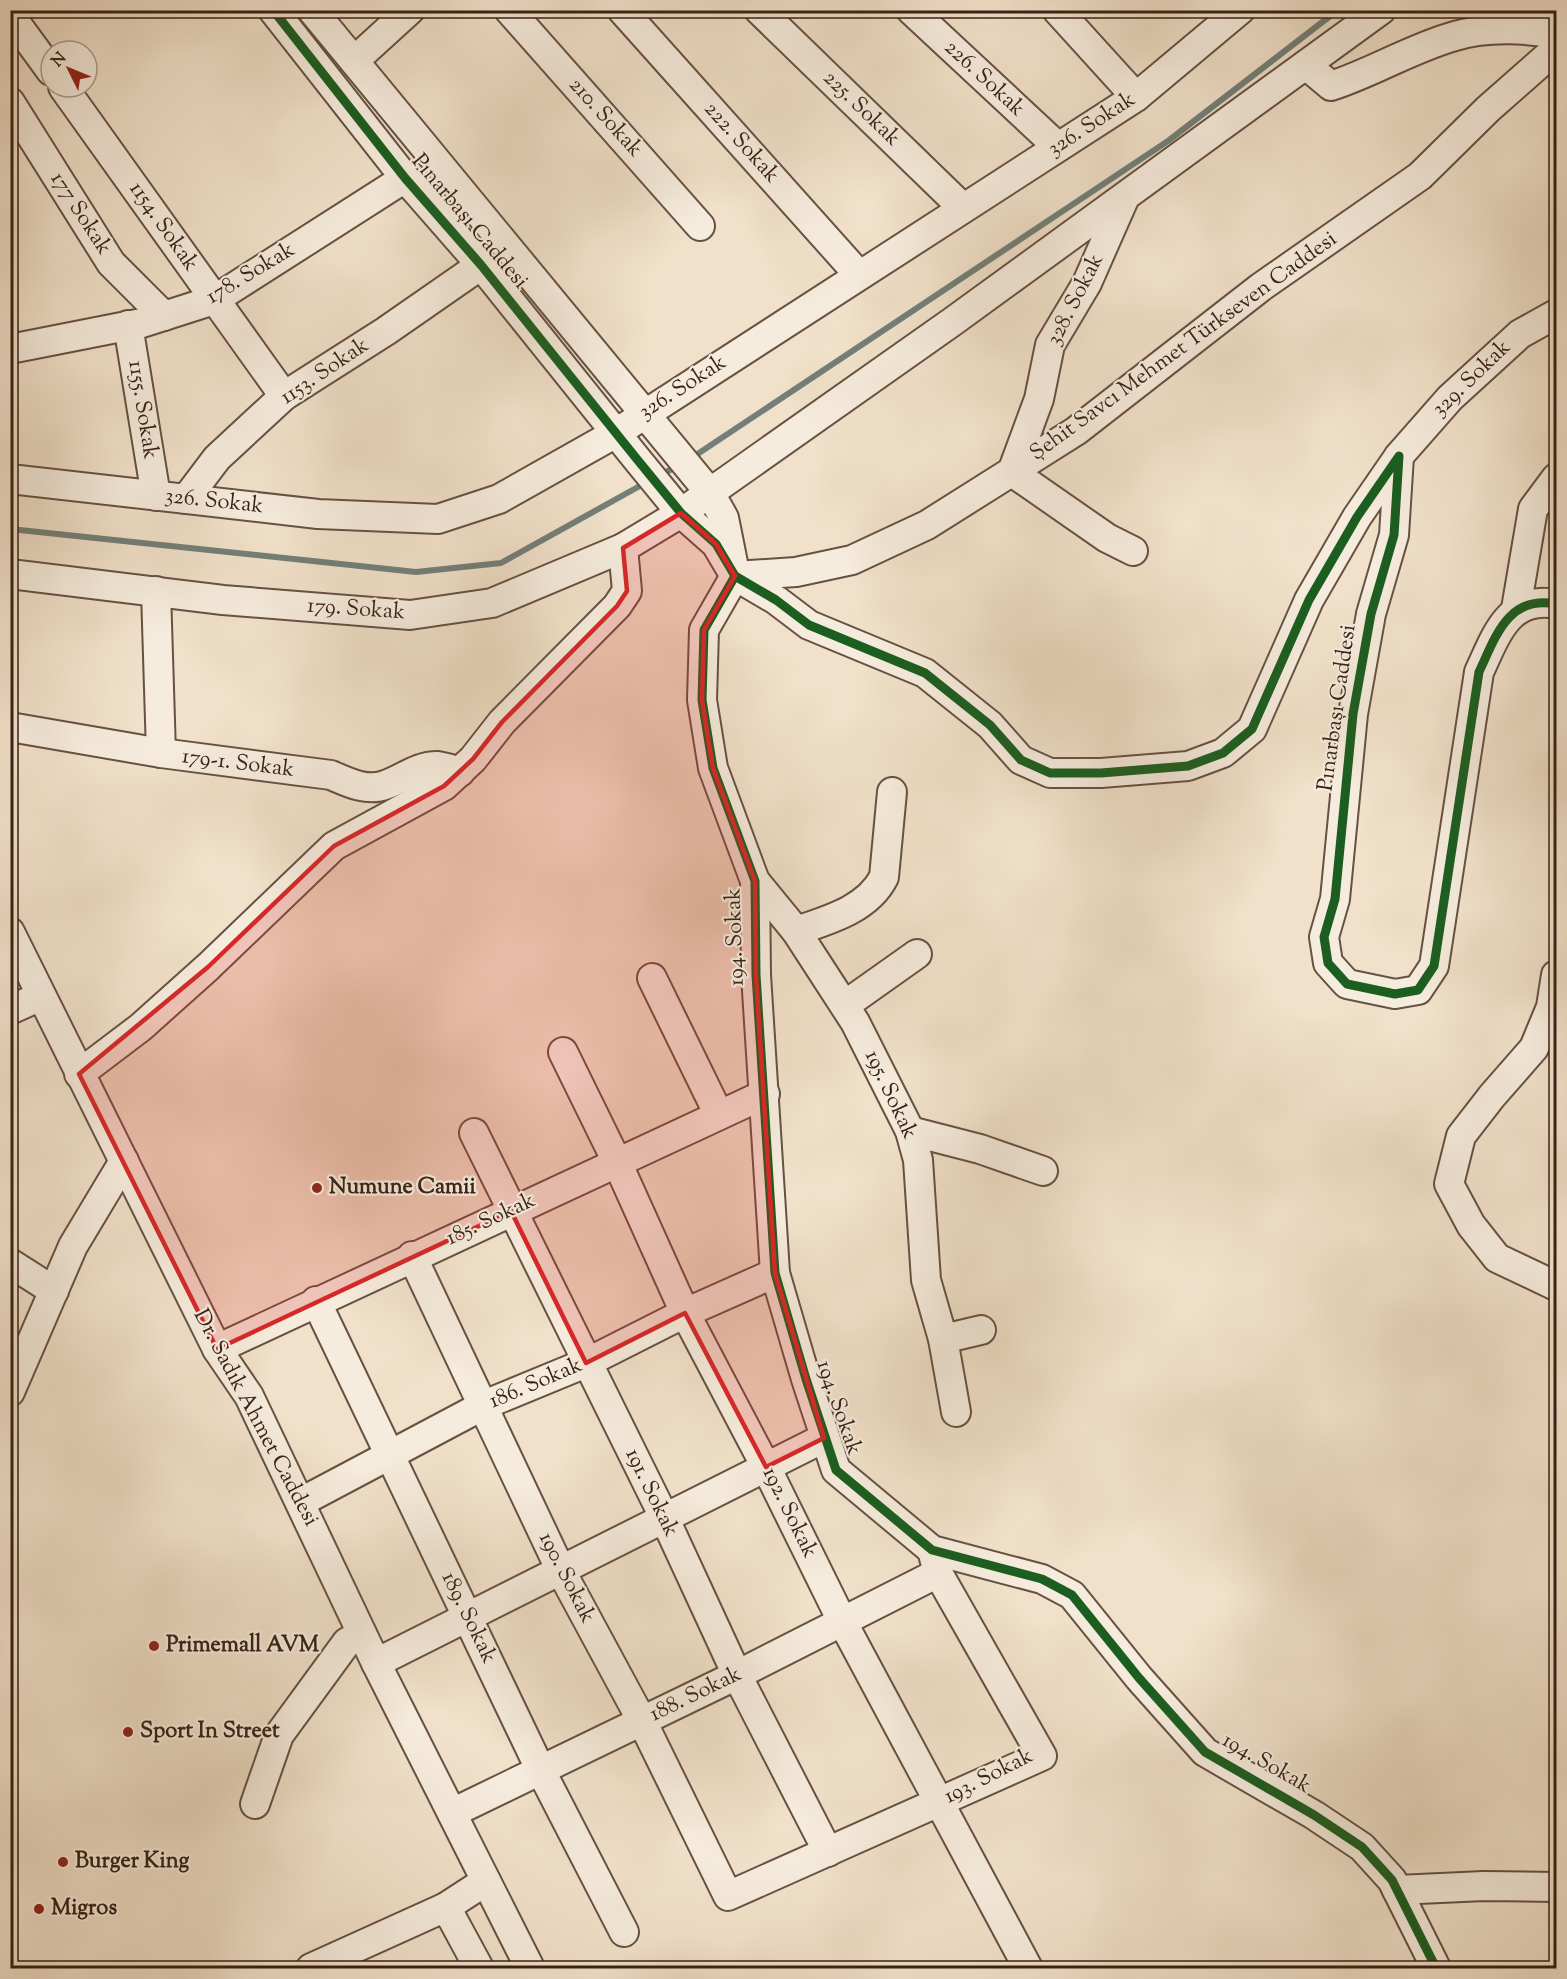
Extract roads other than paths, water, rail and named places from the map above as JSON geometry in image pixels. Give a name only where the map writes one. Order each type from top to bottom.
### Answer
[{"type":"street","name":"Pınarbaşı Caddesi","points":[[273,10],[405,178],[481,265],[681,513],[716,544],[735,576]]},
{"type":"street","name":"Pınarbaşı Caddesi","points":[[312,10],[710,493],[724,518],[735,576]]},
{"type":"street","points":[[354,62],[410,10]]},
{"type":"street","name":"210. Sokak","points":[[509,10],[700,226]]},
{"type":"street","name":"222. Sokak","points":[[622,10],[859,275]]},
{"type":"street","name":"225. Sokak","points":[[759,10],[963,208]]},
{"type":"street","name":"226. Sokak","points":[[911,10],[1058,147]]},
{"type":"street","points":[[1058,10],[1136,97]]},
{"type":"street","points":[[681,513],[952,322],[1381,10]]},
{"type":"street","points":[[10,15],[39,55]]},
{"type":"street","name":"326. Sokak","points":[[10,479],[318,514],[438,519],[499,499],[616,433],[645,412],[1136,97],[1222,16]]},
{"type":"street","points":[[1306,65],[1331,86],[1360,77],[1413,52],[1457,35],[1535,30],[1557,34]]},
{"type":"street","name":"Şehit Savcı Mehmet Türkseven Caddesi","points":[[735,576],[796,572],[852,560],[927,525],[1076,431],[1261,287],[1420,176],[1488,109],[1557,49]]},
{"type":"street","name":"1154. Sokak","points":[[72,99],[284,396]]},
{"type":"street","name":"177 Sokak","points":[[10,102],[111,264],[164,316]]},
{"type":"street","name":"178. Sokak","points":[[10,350],[128,325],[214,300],[405,178]]},
{"type":"street","name":"328. Sokak","points":[[1012,472],[1039,399],[1050,345],[1087,284],[1125,197]]},
{"type":"street","name":"1153. Sokak","points":[[186,499],[217,458],[284,396],[386,331],[481,265]]},
{"type":"street","name":"329. Sokak","points":[[1399,456],[1450,398],[1520,334],[1557,314]]},
{"type":"street","name":"1155. Sokak","points":[[128,325],[156,496]]},
{"type":"street","name":"Pınarbaşı Caddesi","points":[[1399,456],[1394,535],[1371,614],[1353,714],[1335,899],[1324,937],[1328,963],[1347,984],[1395,994],[1418,990],[1434,966],[1479,672],[1499,628],[1516,609]]},
{"type":"street","points":[[735,576],[776,600],[809,625],[925,673],[990,725],[1021,760],[1050,773],[1101,773],[1188,766],[1223,753],[1252,729],[1309,600],[1357,518],[1399,456]]},
{"type":"street","points":[[1012,472],[1107,538],[1133,551]]},
{"type":"street","points":[[1557,478],[1533,509],[1516,609],[1542,602],[1557,604]]},
{"type":"street","name":"179. Sokak","points":[[10,574],[223,600],[410,615],[492,603],[623,549],[681,513]]},
{"type":"street","points":[[79,1074],[141,1026],[208,967],[334,846],[444,786],[474,759],[502,722],[617,606],[627,591],[623,549]]},
{"type":"street","name":"194. Sokak","points":[[735,576],[704,630],[702,700],[713,768],[755,881],[756,975],[775,1273],[836,1470],[935,1561],[1042,1579],[1072,1595],[1139,1678],[1206,1752],[1314,1815],[1362,1847],[1392,1880],[1436,1968]]},
{"type":"street","points":[[156,591],[161,753]]},
{"type":"street","name":"179-1. Sokak","points":[[10,727],[161,753],[331,775],[353,785],[370,787],[384,786],[413,771],[438,766],[460,772]]},
{"type":"street","points":[[796,931],[858,906],[880,885],[884,877],[892,792]]},
{"type":"street","name":"195. Sokak","points":[[755,881],[796,931],[844,1005],[910,1131],[918,1160],[926,1280],[943,1339],[956,1412]]},
{"type":"street","name":"Dr. Sadık Ahmet Caddesi","points":[[10,932],[217,1349],[249,1396],[376,1663],[530,1968]]},
{"type":"street","points":[[844,1005],[917,954]]},
{"type":"street","points":[[1557,975],[1551,1007],[1534,1048],[1461,1136],[1449,1184],[1471,1225],[1497,1258],[1557,1287]]},
{"type":"street","points":[[652,978],[719,1115]]},
{"type":"street","points":[[10,1010],[41,996]]},
{"type":"street","name":"192. Sokak","points":[[562,1052],[617,1162],[685,1313],[766,1467],[842,1621],[1028,1968]]},
{"type":"street","name":"185. Sokak","points":[[217,1349],[412,1256],[765,1094]]},
{"type":"street","points":[[910,1131],[980,1149],[1043,1171]]},
{"type":"street","name":"191. Sokak","points":[[474,1133],[664,1517],[737,1675],[828,1852]]},
{"type":"street","points":[[10,1392],[73,1246],[124,1161]]},
{"type":"street","name":"190. Sokak","points":[[412,1256],[561,1571],[642,1721],[728,1896]]},
{"type":"street","points":[[10,1263],[54,1291]]},
{"type":"street","name":"186. Sokak","points":[[301,1502],[484,1405],[586,1363],[685,1313],[775,1273]]},
{"type":"street","name":"189. Sokak","points":[[316,1301],[540,1769],[624,1932]]},
{"type":"street","points":[[943,1339],[981,1330]]},
{"type":"street","points":[[376,1663],[824,1437]]},
{"type":"street","name":"188. Sokak","points":[[452,1813],[737,1675],[842,1621],[935,1561]]},
{"type":"street","name":"193. Sokak","points":[[728,1896],[1042,1756],[935,1561]]},
{"type":"street","points":[[255,1804],[279,1735],[347,1642],[362,1634]]},
{"type":"street","points":[[311,1968],[446,1907],[486,1881]]},
{"type":"street","points":[[1397,1890],[1484,1886],[1557,1887]]},
{"type":"street","points":[[446,1907],[479,1968]]},
{"type":"waterway","points":[[690,459],[1168,141],[1338,10]]},
{"type":"waterway","points":[[659,476],[679,465]]},
{"type":"waterway","points":[[10,529],[416,572],[501,563],[647,482]]},
{"type":"place","name":"Numune Camii","points":[[317,1188]]},
{"type":"place","name":"Primemall AVM","points":[[154,1646]]},
{"type":"place","name":"Sport In Street","points":[[128,1732]]},
{"type":"place","name":"Burger King","points":[[63,1862]]},
{"type":"place","name":"Migros","points":[[39,1909]]}]
